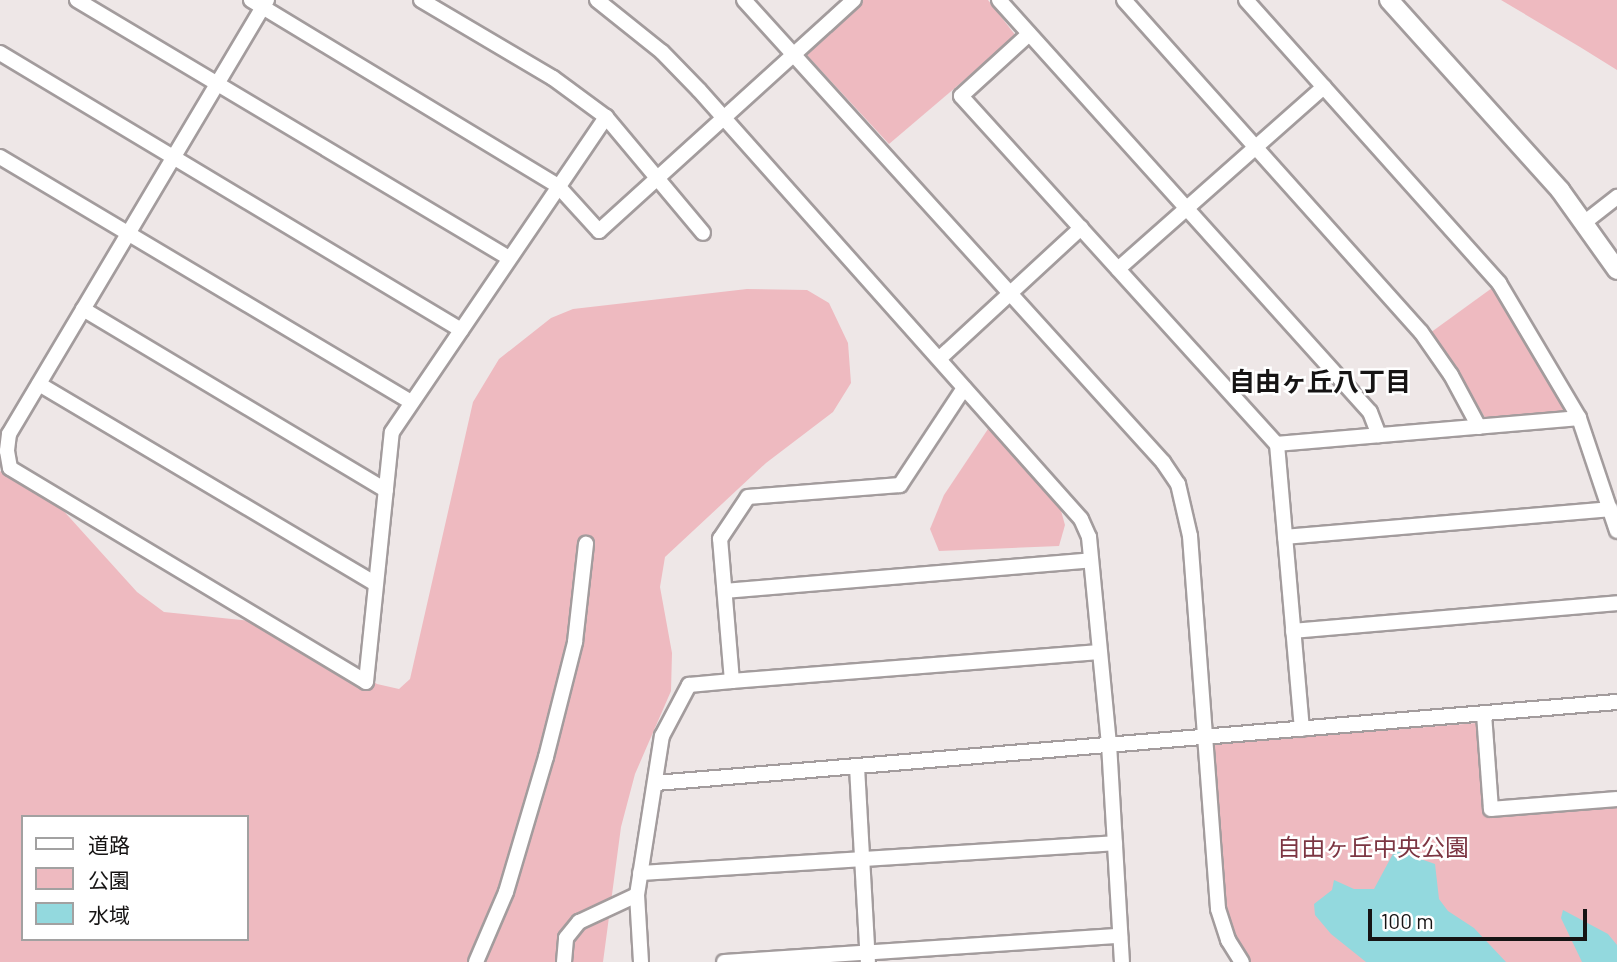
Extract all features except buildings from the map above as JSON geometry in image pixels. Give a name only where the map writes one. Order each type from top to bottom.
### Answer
[{"type":"street","points":[[77,0],[509,258]]},
{"type":"street","points":[[421,0],[553,78],[606,117],[703,233]]},
{"type":"street","points":[[597,0],[662,52],[940,358],[1082,520],[1089,537],[1109,744],[1122,962]]},
{"type":"street","points":[[744,0],[794,52],[1178,484],[1187,517],[1218,909],[1228,940],[1242,962]]},
{"type":"street","points":[[606,117],[558,186],[391,432],[366,682],[10,468],[9,434],[218,82],[260,2],[558,186],[599,231],[854,0]]},
{"type":"street","points":[[999,0],[1370,412],[1379,435]]},
{"type":"street","points":[[1124,0],[1421,332],[1451,375],[1479,427]]},
{"type":"street","points":[[1246,0],[1499,283],[1579,418],[1617,531]]},
{"type":"street","points":[[1389,0],[1585,222],[1617,270]]},
{"type":"street","points":[[1029,34],[961,96],[1277,444],[1302,729]]},
{"type":"street","points":[[0,53],[461,330]]},
{"type":"street","points":[[1118,269],[1324,87]]},
{"type":"street","points":[[0,157],[411,402]]},
{"type":"street","points":[[1585,222],[1617,197]]},
{"type":"street","points":[[940,358],[1008,292],[1081,228]]},
{"type":"street","points":[[83,309],[386,490]]},
{"type":"street","points":[[39,384],[374,583]]},
{"type":"street","points":[[732,681],[720,539],[748,497],[900,485],[964,388]]},
{"type":"street","points":[[1277,444],[1579,418]]},
{"type":"street","points":[[1285,537],[1611,509]]},
{"type":"street","points":[[476,962],[506,892],[546,757],[575,642],[586,544]]},
{"type":"street","points":[[725,591],[1091,560]]},
{"type":"street","points":[[1293,631],[1617,603]]},
{"type":"street","points":[[641,962],[637,895],[662,736],[689,685],[1099,652]]},
{"type":"street","points":[[656,783],[1617,702]]},
{"type":"street","points":[[1484,714],[1491,809],[1617,799]]},
{"type":"street","points":[[857,768],[867,957]]},
{"type":"street","points":[[640,873],[1115,843]]},
{"type":"street","points":[[564,962],[566,938],[579,922],[637,895]]},
{"type":"street","points":[[724,962],[867,957],[1120,936]]},
{"type":"green space","points":[[860,0],[988,0],[1016,36],[889,144],[803,51]]},
{"type":"green space","points":[[1501,0],[1617,0],[1617,70],[1580,47]]},
{"type":"green space","points":[[1492,288],[1568,408],[1565,413],[1486,419],[1430,333]]},
{"type":"green space","points":[[747,289],[807,290],[829,303],[848,343],[851,383],[833,412],[766,463],[665,557],[660,587],[672,653],[671,691],[635,774],[621,827],[603,962],[0,962],[0,471],[61,508],[137,592],[164,612],[271,623],[300,631],[377,684],[399,689],[410,679],[473,402],[499,359],[551,318],[573,309]]},
{"type":"green space","points":[[990,426],[1058,500],[1065,525],[1059,546],[939,551],[930,529],[944,495]]},
{"type":"green space","name":"自由ヶ丘中央公園","points":[[1477,723],[1484,814],[1617,803],[1617,962],[1251,962],[1239,948],[1225,908],[1214,744]]},
{"type":"water","points":[[1395,850],[1435,864],[1439,899],[1448,911],[1474,928],[1506,962],[1366,962],[1331,934],[1315,915],[1314,904],[1332,890],[1334,880],[1354,889],[1374,889]]},
{"type":"water","points":[[1563,910],[1608,934],[1617,945],[1617,962],[1582,962],[1561,918]]},
{"type":"district","name":"自由ヶ丘八丁目","points":[[1320,381]]}]
